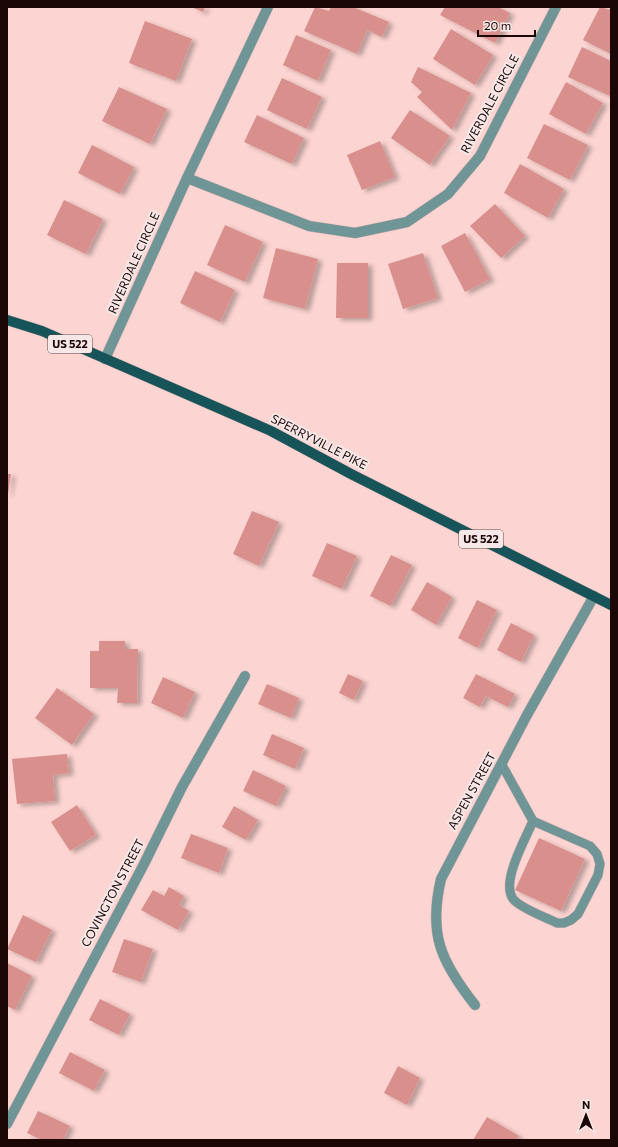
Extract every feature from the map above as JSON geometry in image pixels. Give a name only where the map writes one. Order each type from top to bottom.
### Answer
[{"type":"main road","name":"SPERRYVILLE PIKE","points":[[7,320],[42,332],[271,431],[351,474],[611,605]]},
{"type":"street","name":"RIVERDALE CIRCLE","points":[[105,359],[187,178],[268,7]]},
{"type":"street","name":"RIVERDALE CIRCLE","points":[[187,178],[309,226],[355,233],[407,222],[448,194],[480,156],[556,7]]},
{"type":"street","name":"ASPEN STREET","points":[[475,1005],[449,968],[439,946],[435,924],[436,901],[441,879],[594,596]]},
{"type":"street","name":"COVINGTON STREET","points":[[7,1124],[144,864],[182,787],[245,676]]},
{"type":"lane","points":[[502,765],[533,821],[590,846],[597,854],[600,864],[598,875],[578,914],[564,923],[557,923],[515,901],[511,894],[509,878],[533,821]]},
{"type":"building","points":[[191,7],[205,7],[203,12]]},
{"type":"building","points":[[315,7],[329,11],[331,7],[353,7],[389,22],[382,37],[367,30],[357,54],[304,31]]},
{"type":"building","points":[[445,7],[498,7],[510,13],[495,43],[440,15]]},
{"type":"building","points":[[600,7],[611,10],[611,54],[583,40]]},
{"type":"building","points":[[145,21],[192,39],[176,81],[129,63]]},
{"type":"building","points":[[451,29],[493,55],[475,85],[433,59]]},
{"type":"building","points":[[296,35],[331,50],[318,81],[283,65]]},
{"type":"building","points":[[582,47],[611,61],[610,96],[568,77]]},
{"type":"building","points":[[418,67],[471,93],[452,130],[417,97],[422,92],[411,82]]},
{"type":"building","points":[[282,78],[322,97],[307,129],[267,110]]},
{"type":"building","points":[[566,82],[603,103],[586,134],[549,114]]},
{"type":"building","points":[[119,87],[167,109],[150,144],[102,121]]},
{"type":"building","points":[[410,110],[450,136],[430,165],[391,138]]},
{"type":"building","points":[[257,115],[304,138],[292,164],[244,142]]},
{"type":"building","points":[[544,124],[588,145],[570,180],[527,158]]},
{"type":"building","points":[[380,141],[395,177],[362,190],[347,155]]},
{"type":"building","points":[[92,145],[134,167],[120,194],[78,173]]},
{"type":"building","points":[[520,164],[564,189],[548,218],[504,193]]},
{"type":"building","points":[[64,200],[103,219],[86,254],[47,235]]},
{"type":"building","points":[[495,204],[525,236],[501,258],[470,226]]},
{"type":"building","points":[[225,225],[263,242],[245,282],[207,265]]},
{"type":"building","points":[[465,233],[490,279],[465,292],[441,246]]},
{"type":"building","points":[[276,248],[318,259],[305,309],[263,298]]},
{"type":"building","points":[[423,253],[438,298],[403,309],[388,264]]},
{"type":"building","points":[[337,263],[368,263],[368,318],[336,318]]},
{"type":"building","points":[[195,271],[235,290],[220,322],[180,303]]},
{"type":"building","points":[[7,474],[11,474],[8,494],[7,494]]},
{"type":"building","points":[[252,511],[279,522],[259,566],[233,554]]},
{"type":"building","points":[[327,543],[357,556],[342,589],[312,576]]},
{"type":"building","points":[[391,555],[412,565],[391,606],[370,596]]},
{"type":"building","points":[[427,582],[452,597],[436,625],[411,610]]},
{"type":"building","points":[[477,600],[497,610],[478,648],[458,638]]},
{"type":"building","points":[[511,623],[534,635],[521,662],[497,650]]},
{"type":"building","points":[[99,641],[125,641],[125,649],[138,649],[137,703],[117,703],[118,688],[90,688],[90,651],[99,651]]},
{"type":"building","points":[[348,674],[363,681],[354,700],[339,693]]},
{"type":"building","points":[[476,674],[515,694],[508,707],[486,696],[480,707],[463,698]]},
{"type":"building","points":[[163,677],[195,692],[183,718],[151,703]]},
{"type":"building","points":[[267,684],[299,698],[291,718],[258,704]]},
{"type":"building","points":[[57,688],[94,714],[72,745],[35,718]]},
{"type":"building","points":[[272,734],[304,748],[295,769],[263,755]]},
{"type":"building","points":[[67,754],[69,773],[53,775],[55,801],[17,804],[12,759]]},
{"type":"building","points":[[253,770],[286,786],[276,806],[243,791]]},
{"type":"building","points":[[77,805],[96,835],[70,851],[51,822]]},
{"type":"building","points":[[234,806],[258,820],[246,840],[222,827]]},
{"type":"building","points":[[191,834],[228,848],[219,873],[181,858]]},
{"type":"building","points":[[539,838],[585,859],[561,911],[515,890]]},
{"type":"building","points":[[169,887],[184,896],[179,905],[189,911],[178,930],[141,910],[153,890],[164,896]]},
{"type":"building","points":[[23,915],[52,930],[36,962],[7,949]]},
{"type":"building","points":[[124,939],[153,949],[141,982],[112,972]]},
{"type":"building","points":[[7,963],[32,976],[15,1010],[7,1006]]},
{"type":"building","points":[[100,999],[130,1014],[119,1035],[89,1020]]},
{"type":"building","points":[[70,1052],[105,1070],[94,1091],[59,1073]]},
{"type":"building","points":[[398,1066],[420,1078],[407,1105],[384,1093]]},
{"type":"building","points":[[38,1111],[70,1126],[63,1140],[42,1140],[27,1133]]},
{"type":"building","points":[[487,1117],[519,1136],[516,1140],[473,1140]]}]
